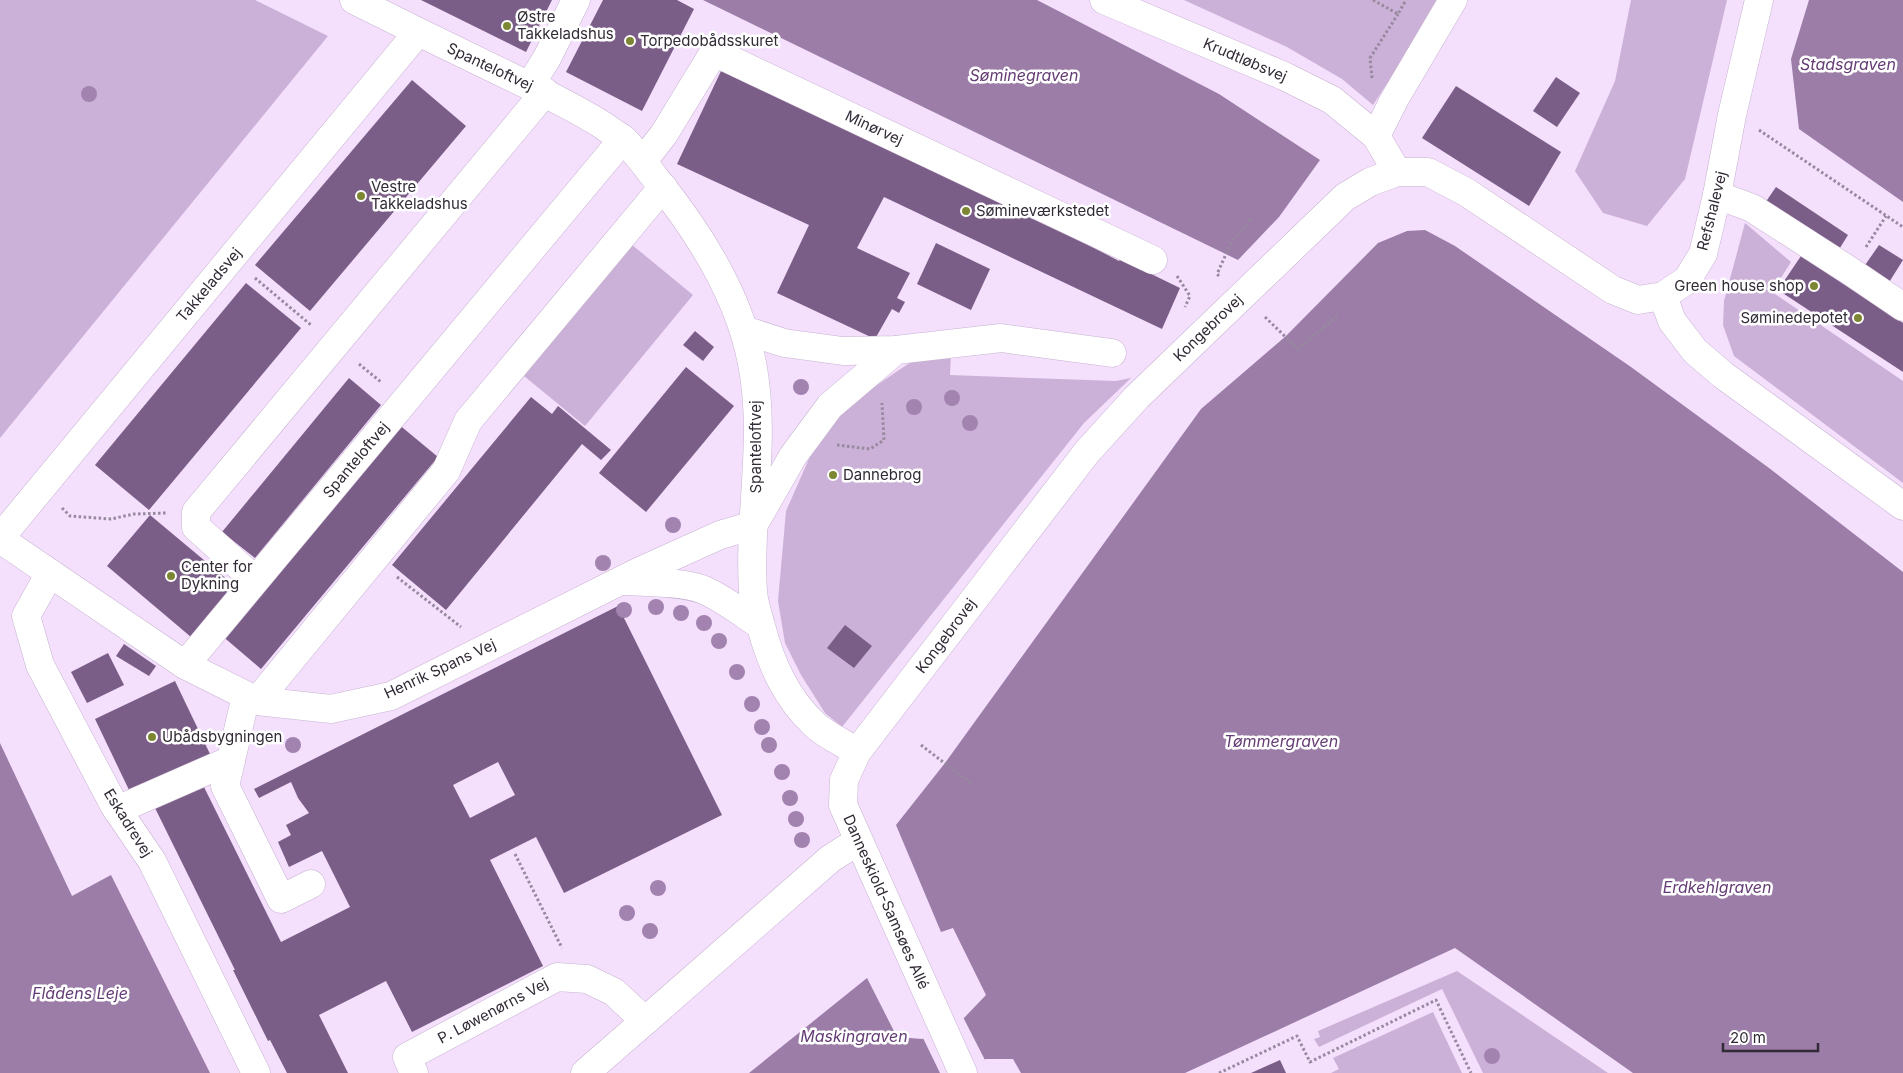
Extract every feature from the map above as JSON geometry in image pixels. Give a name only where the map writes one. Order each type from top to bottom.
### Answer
[{"type":"street","name":"Spanteloftvej","points":[[354,0],[537,89],[590,118],[623,139],[663,187],[703,246],[733,301],[744,330],[753,364],[758,450],[753,594],[760,626],[780,680],[799,709],[817,727],[857,752]]},
{"type":"street","points":[[256,580],[196,527],[196,512],[537,89],[546,58],[576,0]]},
{"type":"street","name":"Krudtløbsvej","points":[[1104,0],[1284,76],[1332,100],[1376,136],[1397,172]]},
{"type":"street","points":[[1376,136],[1394,100],[1453,0]]},
{"type":"street","name":"Refshalevej","points":[[1663,296],[1687,280],[1702,254],[1717,196],[1732,115],[1759,0]]},
{"type":"street","name":"Takkeladsvej","points":[[0,538],[418,32]]},
{"type":"street","name":"Minørvej","points":[[642,161],[664,134],[714,52],[1153,260]]},
{"type":"street","name":"Spanteloftvej","points":[[185,666],[623,139]]},
{"type":"street","name":"Kongebrovej","points":[[857,752],[1087,452],[1137,397],[1345,197],[1370,182],[1397,172],[1428,172],[1466,192],[1613,290],[1638,300],[1663,296]]},
{"type":"street","points":[[311,884],[281,899],[225,786],[231,760],[252,698],[381,550],[446,471],[468,421],[663,187]]},
{"type":"street","points":[[1717,196],[1752,208],[1850,270],[1903,307]]},
{"type":"street","points":[[1663,296],[1672,321],[1695,351],[1731,381],[1903,506]]},
{"type":"street","points":[[744,330],[784,343],[888,357],[1001,338],[1112,353]]},
{"type":"street","points":[[754,525],[780,478],[830,406],[888,357]]},
{"type":"street","name":"Henrik Spans Vej","points":[[0,538],[185,666],[252,698],[331,708],[391,696],[622,580],[720,535],[754,525]]},
{"type":"street","name":"Eskadrevej","points":[[50,573],[26,616],[40,665],[117,810],[152,861],[256,1073]]},
{"type":"street","points":[[622,580],[667,583],[702,589],[723,600],[760,626]]},
{"type":"street","name":"Danneskiold-Samsøes Allé","points":[[857,752],[844,780],[843,805],[963,1073]]},
{"type":"street","points":[[117,810],[231,760]]},
{"type":"street","points":[[585,1073],[823,865],[858,841]]},
{"type":"street","name":"P. Løwenørns Vej","points":[[414,1073],[407,1057],[558,977],[587,979],[614,992],[645,1022]]},
{"type":"path","points":[[1373,0],[1398,14],[1406,0]]},
{"type":"path","points":[[1732,115],[1754,126],[1903,227]]},
{"type":"path","points":[[1850,270],[1886,216]]},
{"type":"path","points":[[1217,274],[1231,243],[1252,218]]},
{"type":"path","points":[[1153,260],[1173,270],[1190,296],[1181,313]]},
{"type":"path","points":[[1286,336],[1298,349],[1337,316]]},
{"type":"path","points":[[804,441],[870,449],[884,440],[888,357]]},
{"type":"path","points":[[41,489],[70,516],[111,519],[134,514],[196,512]]},
{"type":"path","points":[[381,550],[391,558],[384,567],[487,648]]},
{"type":"path","points":[[921,745],[973,785]]},
{"type":"path","points":[[515,854],[565,953],[569,978]]},
{"type":"path","points":[[1220,1073],[1297,1036],[1310,1062],[1436,1000],[1471,1073]]},
{"type":"shaded area","points":[[0,0],[255,0],[328,36],[0,438]]},
{"type":"shaded area","points":[[1184,0],[1442,0],[1373,105],[1342,79],[1287,47]]},
{"type":"shaded area","points":[[1631,0],[1727,0],[1685,179],[1647,226],[1603,213],[1575,171],[1615,81]]},
{"type":"shaded area","points":[[1745,223],[1791,262],[1772,292],[1903,381],[1903,483],[1734,356],[1723,325],[1724,301]]},
{"type":"shaded area","points":[[631,244],[693,295],[585,426],[524,376]]},
{"type":"shaded area","points":[[951,352],[950,375],[1116,381],[1131,378],[1084,423],[842,727],[825,713],[801,675],[785,643],[778,601],[786,511],[812,452],[836,417],[868,391],[911,362]]},
{"type":"shaded area","points":[[1457,971],[1608,1073],[1483,1073],[1442,989],[1319,1047],[1314,1039],[1320,1037],[1318,1031]]},
{"type":"shaded area","points":[[1433,1012],[1462,1073],[1331,1073],[1339,1069],[1333,1058]]},
{"type":"water","name":"Søminegraven","points":[[703,0],[1037,0],[1219,94],[1320,160],[1279,217],[1238,260]]},
{"type":"water","name":"Stadsgraven","points":[[1809,0],[1903,0],[1903,202],[1799,129],[1791,59]]},
{"type":"water","name":"Tømmergraven","points":[[1425,230],[1455,246],[1631,367],[1769,468],[1903,572],[1903,1073],[1633,1073],[1455,948],[1185,1073],[1021,1073],[1013,1059],[986,1059],[959,1073],[749,1073],[867,978],[897,1037],[922,1039],[964,1018],[986,995],[953,928],[941,932],[896,825],[945,763],[1201,409],[1286,336],[1378,243],[1407,231]]},
{"type":"water","name":"Flådens Leje","points":[[0,743],[72,896],[111,875],[210,1073],[0,1073]]},
{"type":"pier","points":[[963,1017],[986,1062],[966,1073],[940,1073],[922,1036]]},
{"type":"building","name":"Østre Takkeladshus","points":[[421,0],[552,0],[526,52]]},
{"type":"building","name":"Torpedobådsskuret","points":[[603,0],[677,0],[694,9],[642,111],[566,72]]},
{"type":"building","name":"Sømineværkstedet","points":[[721,71],[1050,225],[1119,261],[1122,256],[1143,270],[1180,288],[1162,329],[884,197],[857,248],[910,273],[897,298],[905,302],[899,313],[892,309],[875,339],[777,293],[809,225],[677,164]]},
{"type":"building","points":[[1556,77],[1580,93],[1557,127],[1533,111]]},
{"type":"building","name":"Vestre Takkeladshus","points":[[412,80],[466,126],[310,311],[255,265]]},
{"type":"building","points":[[1456,86],[1561,152],[1529,206],[1422,138]]},
{"type":"building","points":[[1776,187],[1848,235],[1838,251],[1765,203]]},
{"type":"building","points":[[936,243],[990,269],[971,310],[917,284]]},
{"type":"building","points":[[1879,245],[1903,260],[1888,284],[1863,268]]},
{"type":"building","name":"Søminedepotet","points":[[1801,256],[1875,305],[1880,296],[1887,312],[1903,323],[1903,372],[1778,290]]},
{"type":"building","points":[[246,283],[301,328],[149,510],[95,465]]},
{"type":"building","points":[[695,331],[714,347],[703,361],[683,345]]},
{"type":"building","points":[[686,367],[734,406],[646,512],[599,473]]},
{"type":"building","points":[[349,378],[381,405],[255,558],[222,532]]},
{"type":"building","points":[[531,397],[552,414],[558,406],[611,450],[601,460],[582,444],[446,610],[392,565]]},
{"type":"building","points":[[397,423],[438,457],[261,669],[220,634]]},
{"type":"building","name":"Center for Dykning","points":[[150,515],[235,586],[191,637],[107,566]]},
{"type":"building","points":[[618,606],[722,815],[564,893],[536,837],[490,860],[543,966],[412,1032],[386,981],[319,1015],[348,1073],[287,1073],[270,1040],[268,1041],[155,808],[202,783],[281,942],[350,907],[322,851],[289,867],[278,842],[291,835],[286,825],[309,813],[298,798],[291,782],[259,798],[254,789]],"holes":[[[498,762],[515,795],[470,818],[453,785]]]},
{"type":"building","points":[[845,625],[872,646],[854,668],[827,648]]},
{"type":"building","points":[[124,644],[156,666],[149,676],[116,656]]},
{"type":"building","points":[[108,653],[124,685],[87,703],[71,672]]},
{"type":"building","name":"Ubådsbygningen","points":[[175,681],[210,754],[130,792],[95,719]]},
{"type":"building","points":[[1280,1060],[1286,1073],[1251,1073]]},
{"type":"place","name":"Østre Takkeladshus","points":[[507,26]]},
{"type":"place","name":"Torpedobådsskuret","points":[[630,41]]},
{"type":"place","name":"Vestre Takkeladshus","points":[[361,196]]},
{"type":"place","name":"Sømineværkstedet","points":[[966,211]]},
{"type":"place","name":"Green house shop","points":[[1814,286]]},
{"type":"place","name":"Søminedepotet","points":[[1858,318]]},
{"type":"place","name":"Dannebrog","points":[[833,475]]},
{"type":"place","name":"Center for Dykning","points":[[171,576]]},
{"type":"place","name":"Ubådsbygningen","points":[[152,737]]},
{"type":"water label","name":"Erdkehlgraven","points":[[1717,887]]},
{"type":"water label","name":"Maskingraven","points":[[854,1036]]}]
